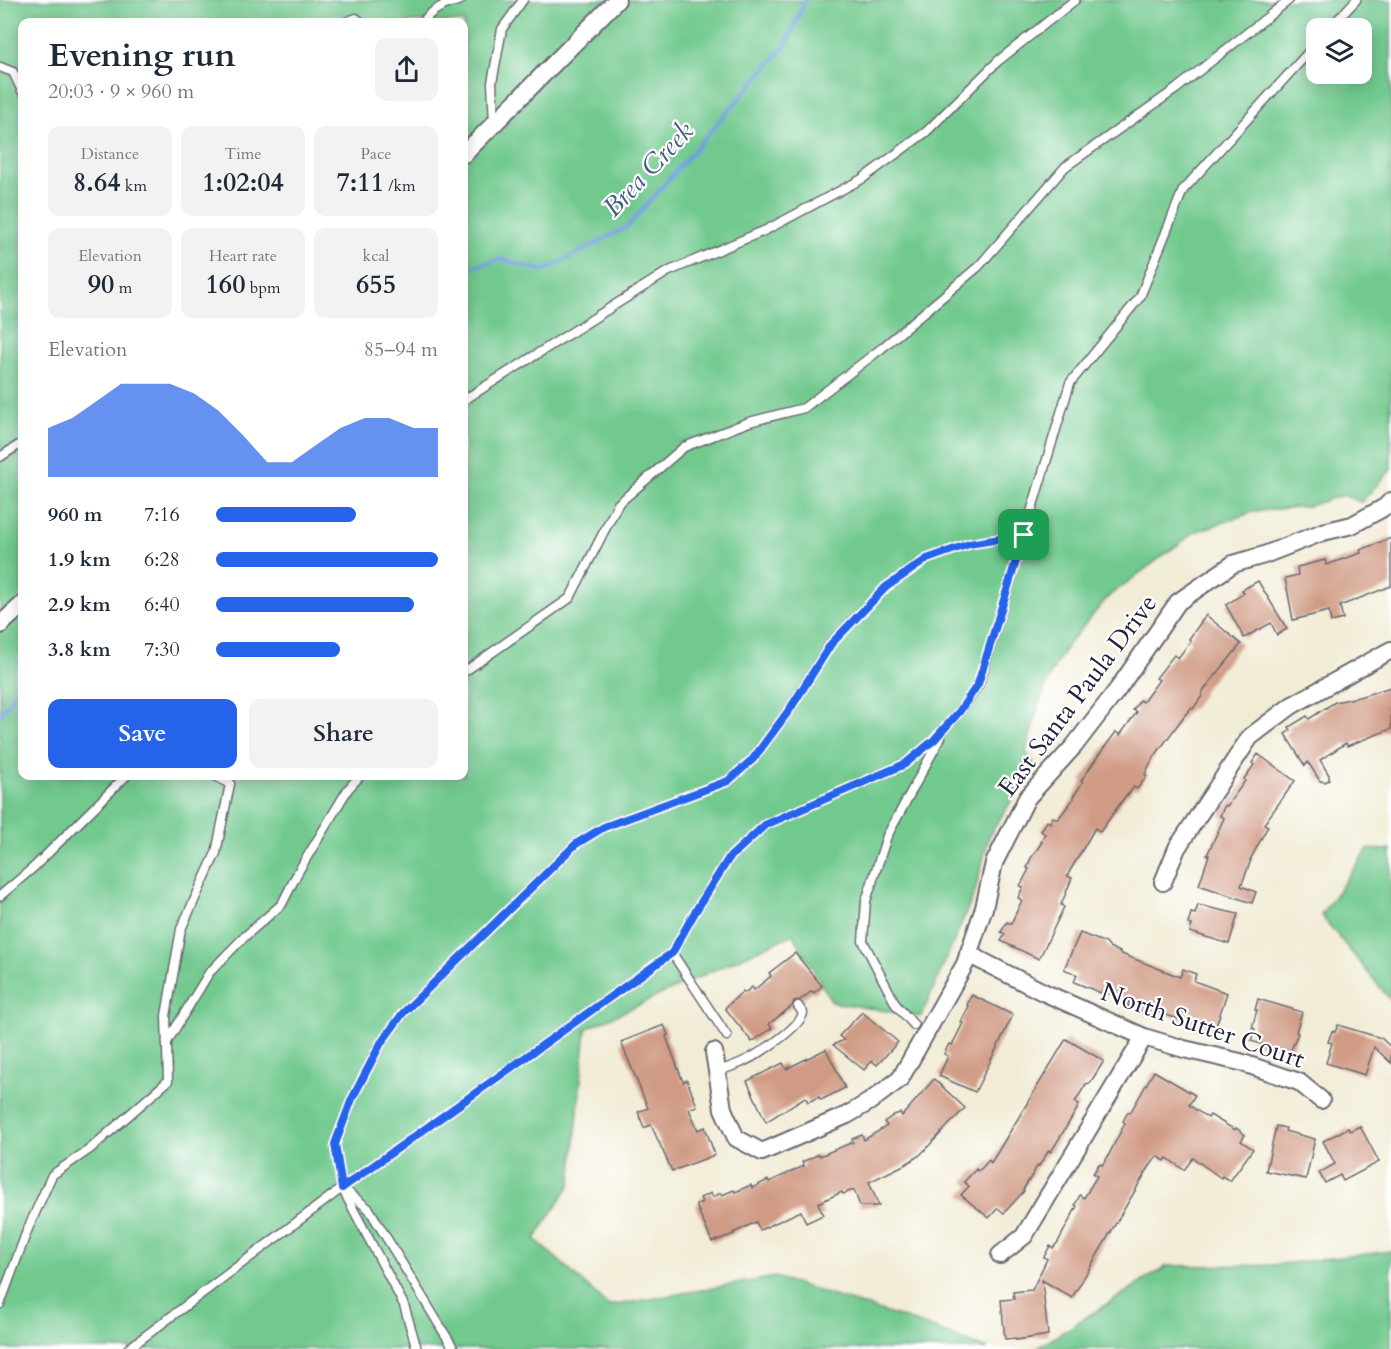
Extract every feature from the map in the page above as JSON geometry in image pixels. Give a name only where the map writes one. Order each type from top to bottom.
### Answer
[{"type":"street","points":[[468,150],[613,2]]},
{"type":"street","name":"East Santa Paula Drive","points":[[714,1052],[723,1109],[736,1138],[762,1152],[847,1115],[900,1079],[965,964],[984,908],[994,863],[1027,798],[1074,746],[1118,689],[1178,602],[1233,564],[1264,555],[1323,532],[1352,525],[1385,507],[1391,501]]},
{"type":"street","points":[[0,625],[18,609]]},
{"type":"street","points":[[1163,882],[1177,848],[1250,737],[1291,706],[1391,650]]},
{"type":"street","name":"North Sutter Court","points":[[968,954],[1043,992],[1144,1037],[1184,1050],[1240,1062],[1299,1082],[1321,1100]]},
{"type":"street","points":[[1000,1255],[1024,1236],[1144,1037]]},
{"type":"lane","points":[[426,18],[445,4],[461,0]]},
{"type":"lane","points":[[494,123],[492,83],[502,30],[523,0]]},
{"type":"lane","points":[[468,397],[667,272],[766,230],[862,179],[926,132],[998,61],[1075,0]]},
{"type":"lane","points":[[468,669],[570,598],[618,504],[684,447],[749,422],[804,408],[882,348],[979,266],[1065,167],[1176,89],[1289,0]]},
{"type":"lane","points":[[1339,18],[1356,0]]},
{"type":"lane","points":[[128,1349],[342,1188],[672,953],[729,858],[765,825],[905,764],[947,726],[978,684],[1070,383],[1140,297],[1183,190],[1306,55]]},
{"type":"lane","points":[[0,67],[13,72],[18,83]]},
{"type":"lane","points":[[0,457],[18,446]]},
{"type":"lane","points":[[417,1349],[404,1305],[342,1188],[335,1144],[352,1099],[381,1043],[403,1013],[576,844],[604,827],[728,781],[753,759],[790,709],[831,644],[886,587],[927,559],[969,544],[1024,535]]},
{"type":"lane","points":[[914,1025],[897,1005],[863,941],[866,901],[887,836],[947,726]]},
{"type":"lane","points":[[0,896],[34,867],[122,780]]},
{"type":"lane","points":[[0,1304],[27,1231],[52,1175],[90,1149],[168,1081],[166,1016],[181,929],[216,853],[229,780]]},
{"type":"lane","points":[[167,1042],[209,973],[243,938],[282,904],[298,872],[348,789],[356,780]]},
{"type":"lane","points":[[672,953],[727,1036]]},
{"type":"lane","points":[[717,1071],[742,1063],[795,1025],[803,1013],[798,1006]]},
{"type":"lane","points":[[342,1188],[369,1209],[454,1349]]},
{"type":"green space","points":[[0,0],[1391,0],[1391,470],[1361,502],[1343,495],[1309,506],[1256,511],[1195,532],[1109,596],[1069,643],[1052,671],[1038,706],[1026,752],[1035,764],[989,836],[975,892],[921,1017],[832,1002],[793,934],[586,1029],[571,1183],[535,1239],[609,1306],[775,1277],[924,1325],[988,1349],[0,1349]]},
{"type":"green space","points":[[1368,849],[1391,850],[1391,1001],[1321,915]]},
{"type":"green space","points":[[1391,1251],[1391,1349],[1036,1349],[1167,1266],[1272,1265]]},
{"type":"building","points":[[1391,538],[1391,586],[1340,606],[1343,619],[1331,622],[1329,611],[1293,620],[1285,578],[1298,575],[1297,567],[1325,560],[1326,565],[1361,553],[1360,550]]},
{"type":"building","points":[[1258,581],[1287,629],[1277,635],[1271,623],[1244,638],[1226,605],[1244,593],[1242,590]]},
{"type":"building","points":[[1206,615],[1241,644],[1152,760],[1145,774],[1147,776],[1137,789],[1134,787],[1127,794],[1100,832],[1095,828],[1067,876],[1072,878],[1061,905],[1064,907],[1039,959],[1001,941],[1005,934],[1001,932],[1007,922],[1011,924],[1022,900],[1018,898],[1023,887],[1020,886],[1029,869],[1027,868],[1031,858],[1042,842],[1045,834],[1041,831],[1047,821],[1050,823],[1053,817],[1058,819],[1074,798],[1083,782],[1081,781],[1098,756],[1116,732],[1120,735],[1137,712],[1133,710],[1140,700],[1143,702],[1159,680],[1156,678],[1174,655],[1178,658]]},
{"type":"building","points":[[1391,687],[1391,729],[1347,746],[1346,743],[1320,760],[1329,775],[1329,780],[1320,781],[1308,762],[1305,766],[1285,734],[1291,730],[1289,727],[1307,716],[1309,719],[1335,702]]},
{"type":"building","points":[[1258,754],[1295,781],[1264,824],[1268,826],[1250,860],[1241,886],[1256,892],[1252,903],[1199,885],[1209,855],[1207,855],[1224,818],[1220,816],[1225,805],[1227,806],[1245,781]]},
{"type":"building","points":[[1198,905],[1238,914],[1229,944],[1190,932],[1192,925],[1188,924],[1191,913],[1195,914]]},
{"type":"building","points":[[1080,933],[1106,943],[1119,953],[1180,977],[1183,969],[1196,974],[1194,981],[1227,993],[1213,1035],[1188,1026],[1187,1022],[1155,1011],[1153,1016],[1147,1014],[1127,1006],[1129,1001],[1074,982],[1077,975],[1064,969]]},
{"type":"building","points":[[795,953],[822,986],[814,993],[812,991],[800,1000],[794,1001],[792,1006],[769,1024],[772,1028],[752,1042],[725,1008],[743,991],[744,993],[752,987],[754,990],[771,976],[769,973]]},
{"type":"building","points":[[972,995],[1013,1015],[975,1092],[939,1076],[948,1056],[944,1054],[949,1044],[952,1045],[963,1023],[961,1022]]},
{"type":"building","points":[[1258,999],[1302,1012],[1296,1032],[1298,1033],[1290,1052],[1251,1041],[1255,1029],[1252,1028]]},
{"type":"building","points":[[862,1012],[898,1042],[877,1065],[872,1061],[864,1070],[833,1045],[844,1040],[839,1036]]},
{"type":"building","points":[[664,1025],[683,1082],[687,1080],[697,1106],[689,1109],[698,1130],[705,1127],[715,1155],[672,1171],[651,1125],[644,1128],[638,1112],[648,1108],[621,1042]]},
{"type":"building","points":[[1338,1025],[1381,1038],[1391,1047],[1391,1063],[1374,1047],[1365,1075],[1326,1063],[1332,1043],[1328,1042],[1332,1031],[1335,1032]]},
{"type":"building","points":[[1066,1039],[1104,1061],[1090,1083],[1086,1084],[1075,1102],[1079,1104],[1076,1111],[1051,1152],[1049,1150],[1038,1165],[1024,1191],[1004,1213],[998,1208],[989,1218],[961,1195],[969,1186],[964,1182],[976,1169],[977,1171],[981,1169],[989,1160],[991,1163]]},
{"type":"building","points":[[826,1049],[845,1088],[821,1100],[819,1097],[808,1102],[805,1097],[766,1122],[747,1081],[783,1063],[786,1069]]},
{"type":"building","points":[[1154,1071],[1195,1095],[1189,1105],[1208,1118],[1210,1115],[1235,1130],[1236,1128],[1245,1135],[1241,1141],[1253,1149],[1230,1181],[1222,1176],[1221,1178],[1193,1158],[1184,1170],[1167,1158],[1165,1161],[1157,1156],[1072,1298],[1042,1280],[1048,1335],[1016,1340],[1016,1338],[1005,1339],[1001,1300],[1014,1299],[1013,1292],[1032,1290],[1047,1259],[1044,1257],[1050,1246],[1053,1248],[1058,1242],[1077,1206],[1075,1205],[1080,1195],[1084,1198],[1097,1176],[1093,1174],[1099,1164],[1102,1165],[1106,1160],[1125,1123],[1123,1121]]},
{"type":"building","points":[[934,1079],[965,1108],[920,1155],[869,1182],[879,1206],[860,1206],[854,1190],[843,1194],[842,1192],[818,1203],[823,1215],[806,1223],[801,1211],[760,1230],[756,1222],[734,1234],[712,1242],[696,1205],[702,1202],[700,1198],[711,1193],[713,1197],[734,1190],[735,1192],[751,1185],[752,1188],[768,1180],[769,1182],[804,1166],[802,1162],[853,1142],[852,1139],[862,1135],[864,1140],[887,1126],[884,1122],[894,1115],[900,1113],[902,1116]]},
{"type":"building","points":[[1276,1126],[1286,1128],[1285,1131],[1315,1139],[1306,1179],[1266,1171]]},
{"type":"building","points":[[1360,1126],[1379,1162],[1343,1181],[1340,1175],[1325,1183],[1319,1173],[1335,1164],[1323,1141],[1348,1128],[1350,1131]]},
{"type":"waterway","name":"Brea Creek","points":[[468,269],[500,259],[544,271],[627,227],[786,45],[805,0]]},
{"type":"waterway","name":"Brea Creek","points":[[0,715],[18,688]]},
{"type":"route","points":[[1024,535],[978,684],[959,712],[934,740],[905,764],[765,825],[729,858],[672,953],[342,1188],[335,1144],[352,1099],[381,1043],[403,1013],[516,901],[576,844],[604,827],[728,781],[753,759],[790,709],[831,644],[886,587],[927,559],[969,544],[1024,535]]}]
